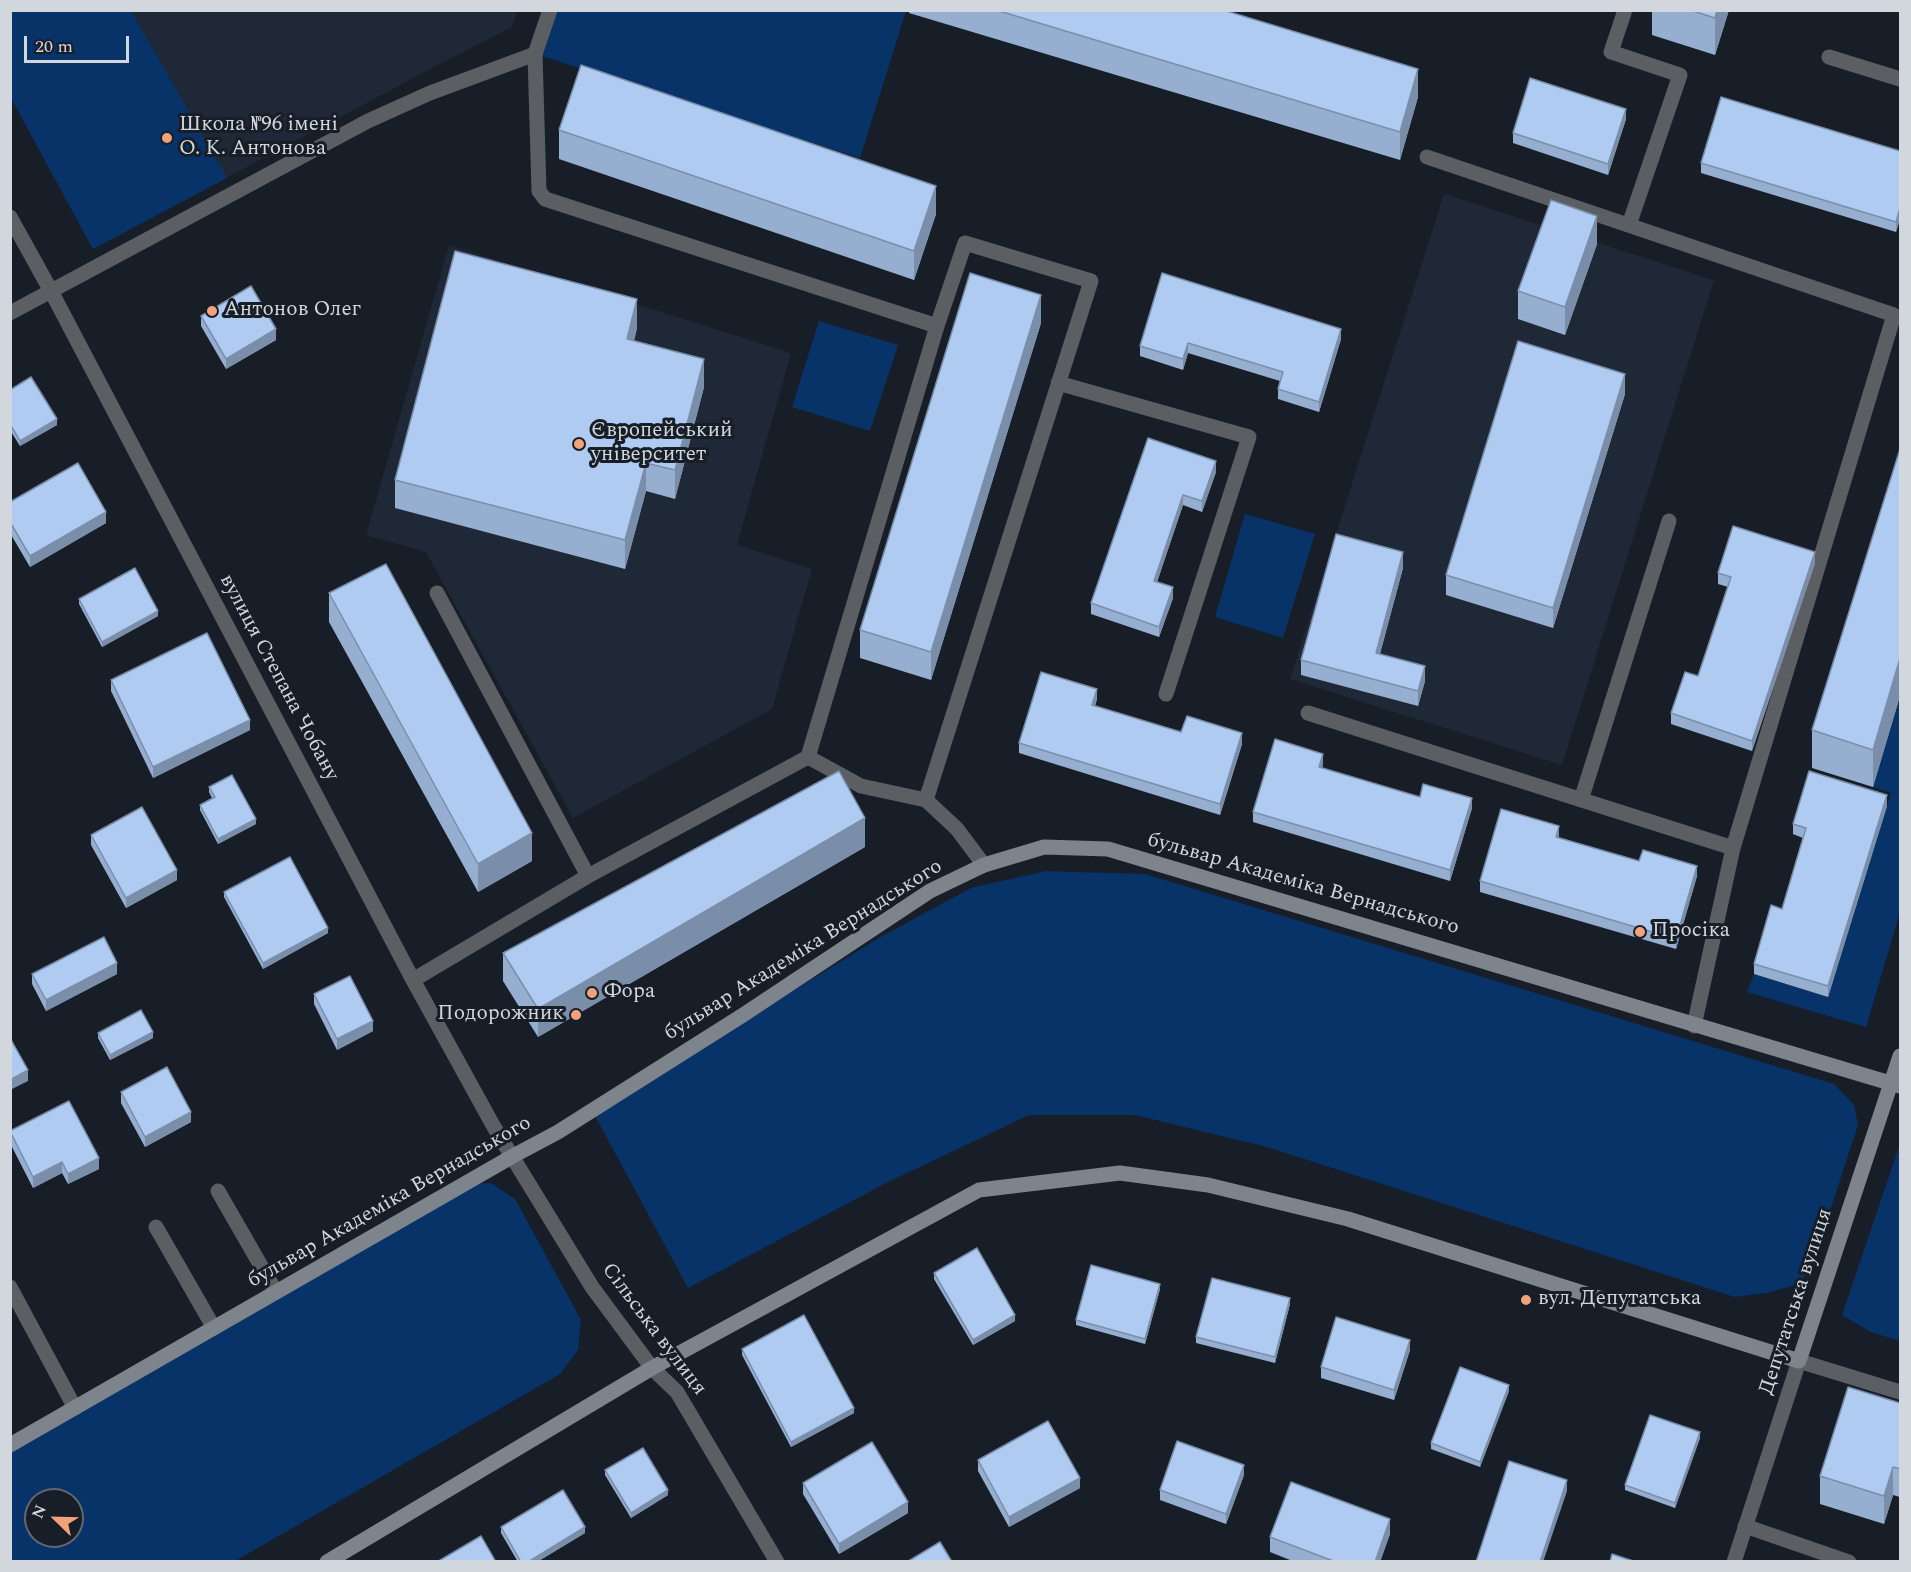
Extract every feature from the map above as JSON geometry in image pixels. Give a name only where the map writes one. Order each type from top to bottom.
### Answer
[{"type":"main road","name":"бульвар Академіка Вернадського","points":[[10,1445],[558,1132],[744,1015],[930,891],[984,866],[1044,847],[1108,849],[1896,1085]]},
{"type":"main road","name":"Депутатська вулиця","points":[[1799,1361],[1896,1085],[1900,1056]]},
{"type":"main road","points":[[327,1562],[652,1368],[979,1190],[1120,1173],[1208,1185],[1348,1219],[1799,1361]]},
{"type":"street","points":[[550,10],[535,54],[539,191],[545,199],[937,326]]},
{"type":"street","points":[[1625,10],[1611,52],[1680,75],[1629,225]]},
{"type":"street","points":[[10,313],[368,121],[430,93],[535,54]]},
{"type":"street","points":[[1829,57],[1900,79]]},
{"type":"street","points":[[1427,157],[1894,315],[1732,848],[1694,1026]]},
{"type":"street","name":"вулиця Степана Чобану","points":[[10,217],[413,980],[513,1156]]},
{"type":"street","points":[[413,980],[588,876],[807,757],[937,326],[965,243],[1091,281],[926,800]]},
{"type":"street","points":[[1058,383],[1249,436],[1166,694]]},
{"type":"street","points":[[1581,800],[1669,521]]},
{"type":"street","points":[[437,593],[588,876]]},
{"type":"street","points":[[1308,713],[1732,848]]},
{"type":"street","points":[[807,757],[861,786],[926,800],[957,829],[984,866]]},
{"type":"street","name":"Сільська вулиця","points":[[513,1156],[592,1287],[652,1368],[677,1392],[777,1562]]},
{"type":"street","points":[[218,1191],[276,1292]]},
{"type":"street","points":[[156,1227],[213,1328]]},
{"type":"street","points":[[10,1287],[75,1408]]},
{"type":"street","points":[[1799,1361],[1900,1392]]},
{"type":"street","name":"Депутатська вулиця","points":[[1734,1562],[1799,1361]]},
{"type":"street","points":[[1745,1526],[1849,1562]]},
{"type":"shaded area","name":"Школа №96 імені О. К. Антонова","points":[[10,11],[517,11],[512,27],[93,249],[11,98]]},
{"type":"shaded area","points":[[10,11],[131,11],[227,178],[93,249],[11,98]]},
{"type":"shaded area","points":[[557,11],[906,11],[860,158],[542,56]]},
{"type":"shaded area","points":[[1444,194],[1714,280],[1562,765],[1290,679]]},
{"type":"shaded area","name":"Європейський університет","points":[[449,245],[791,353],[737,545],[812,569],[772,709],[573,818],[426,552],[366,535]]},
{"type":"shaded area","points":[[819,321],[898,345],[870,431],[792,407]]},
{"type":"shaded area","points":[[1245,514],[1315,534],[1283,638],[1215,617]]},
{"type":"shaded area","points":[[1900,696],[1900,912],[1866,1027],[1747,992],[1754,974],[1828,997],[1891,793],[1873,787]]},
{"type":"shaded area","points":[[1046,871],[1145,874],[1834,1084],[1854,1105],[1858,1125],[1810,1272],[1792,1286],[1766,1293],[1735,1297],[1267,1147],[1135,1115],[1029,1115],[886,1183],[688,1288],[594,1114],[877,939],[971,888]]},
{"type":"shaded area","points":[[1900,1144],[1900,1341],[1871,1332],[1842,1315]]},
{"type":"shaded area","points":[[491,1183],[515,1199],[581,1320],[578,1350],[560,1374],[235,1561],[11,1561],[10,1452],[460,1185]]},
{"type":"building","points":[[996,10],[1223,10],[1418,69],[1400,132]]},
{"type":"building","points":[[1690,10],[1717,10],[1715,18]]},
{"type":"building","points":[[581,65],[936,186],[914,251],[559,130]]},
{"type":"building","points":[[1530,78],[1626,109],[1608,164],[1513,133]]},
{"type":"building","points":[[1721,97],[1900,151],[1900,208],[1896,222],[1701,163]]},
{"type":"building","points":[[1551,200],[1597,216],[1565,307],[1518,291]]},
{"type":"building","points":[[455,251],[637,299],[627,339],[704,359],[675,470],[646,463],[625,540],[395,480]]},
{"type":"building","points":[[970,273],[1041,295],[931,652],[860,630]]},
{"type":"building","points":[[1162,273],[1341,329],[1319,402],[1278,389],[1283,372],[1188,343],[1183,359],[1140,346]]},
{"type":"building","points":[[251,286],[276,329],[226,359],[201,316]]},
{"type":"building","points":[[1518,341],[1625,374],[1553,608],[1446,575]]},
{"type":"building","points":[[31,377],[57,419],[20,441],[10,424],[10,390]]},
{"type":"building","points":[[1148,438],[1216,461],[1202,501],[1183,495],[1154,581],[1173,587],[1159,627],[1091,603]]},
{"type":"building","points":[[1900,449],[1900,658],[1873,750],[1812,730]]},
{"type":"building","points":[[78,463],[106,512],[30,556],[10,522],[10,502]]},
{"type":"building","points":[[1733,526],[1815,552],[1752,741],[1671,713],[1685,672],[1698,676],[1731,577],[1718,573]]},
{"type":"building","points":[[1336,534],[1403,552],[1376,653],[1425,666],[1418,691],[1301,660]]},
{"type":"building","points":[[386,564],[532,833],[478,864],[329,593]]},
{"type":"building","points":[[135,568],[158,611],[102,642],[79,599]]},
{"type":"building","points":[[207,633],[250,720],[153,767],[111,680]]},
{"type":"building","points":[[1041,672],[1097,689],[1092,705],[1181,732],[1187,716],[1242,733],[1220,804],[1019,743]]},
{"type":"building","points":[[1275,739],[1323,754],[1319,767],[1420,797],[1423,784],[1472,798],[1450,870],[1253,812]]},
{"type":"building","points":[[839,771],[865,818],[538,1009],[503,953]]},
{"type":"building","points":[[1809,771],[1887,795],[1828,986],[1754,964],[1771,905],[1782,909],[1806,828],[1793,824]]},
{"type":"building","points":[[232,775],[256,819],[218,839],[200,805],[215,797],[209,787]]},
{"type":"building","points":[[142,807],[177,870],[126,898],[91,835]]},
{"type":"building","points":[[1501,809],[1559,826],[1556,837],[1639,861],[1643,850],[1697,866],[1676,939],[1480,881]]},
{"type":"building","points":[[290,857],[328,928],[263,963],[224,892]]},
{"type":"building","points":[[104,937],[117,963],[46,1000],[32,974]]},
{"type":"building","points":[[350,976],[373,1021],[337,1039],[314,994]]},
{"type":"building","points":[[141,1010],[153,1032],[110,1055],[98,1033]]},
{"type":"building","points":[[10,1038],[28,1070],[10,1080]]},
{"type":"building","points":[[167,1067],[191,1112],[145,1137],[121,1092]]},
{"type":"building","points":[[69,1101],[99,1158],[68,1174],[62,1162],[33,1177],[10,1131]]},
{"type":"building","points":[[977,1248],[1015,1315],[973,1340],[934,1273]]},
{"type":"building","points":[[1091,1265],[1160,1284],[1145,1339],[1076,1320]]},
{"type":"building","points":[[1212,1278],[1290,1298],[1275,1357],[1196,1337]]},
{"type":"building","points":[[804,1315],[854,1408],[791,1442],[742,1349]]},
{"type":"building","points":[[1336,1317],[1410,1340],[1394,1390],[1321,1367]]},
{"type":"building","points":[[1460,1367],[1509,1385],[1480,1462],[1431,1443]]},
{"type":"building","points":[[1848,1387],[1900,1403],[1900,1469],[1893,1467],[1884,1496],[1820,1476]]},
{"type":"building","points":[[1650,1415],[1700,1432],[1675,1503],[1625,1485]]},
{"type":"building","points":[[1048,1421],[1080,1478],[1009,1517],[978,1460]]},
{"type":"building","points":[[1177,1441],[1244,1465],[1226,1514],[1160,1490]]},
{"type":"building","points":[[872,1442],[908,1502],[839,1544],[803,1483]]},
{"type":"building","points":[[643,1448],[668,1490],[631,1513],[605,1470]]},
{"type":"building","points":[[1509,1461],[1567,1480],[1540,1562],[1476,1562]]},
{"type":"building","points":[[1291,1482],[1390,1519],[1375,1562],[1336,1562],[1270,1537]]},
{"type":"building","points":[[563,1490],[585,1527],[528,1562],[521,1562],[501,1527]]},
{"type":"building","points":[[481,1536],[496,1562],[437,1562]]},
{"type":"building","points":[[940,1542],[952,1562],[907,1562]]},
{"type":"building","points":[[1612,1554],[1636,1562],[1610,1562]]},
{"type":"place","name":"Школа №96 імені О. К. Антонова","points":[[167,138]]},
{"type":"place","name":"Антонов Олег","points":[[212,311]]},
{"type":"place","name":"Європейський університет","points":[[579,444]]},
{"type":"place","name":"Просіка","points":[[1640,932]]},
{"type":"place","name":"Фора","points":[[592,993]]},
{"type":"place","name":"Подорожник","points":[[576,1015]]},
{"type":"place","name":"вул. Депутатська","points":[[1526,1300]]}]
